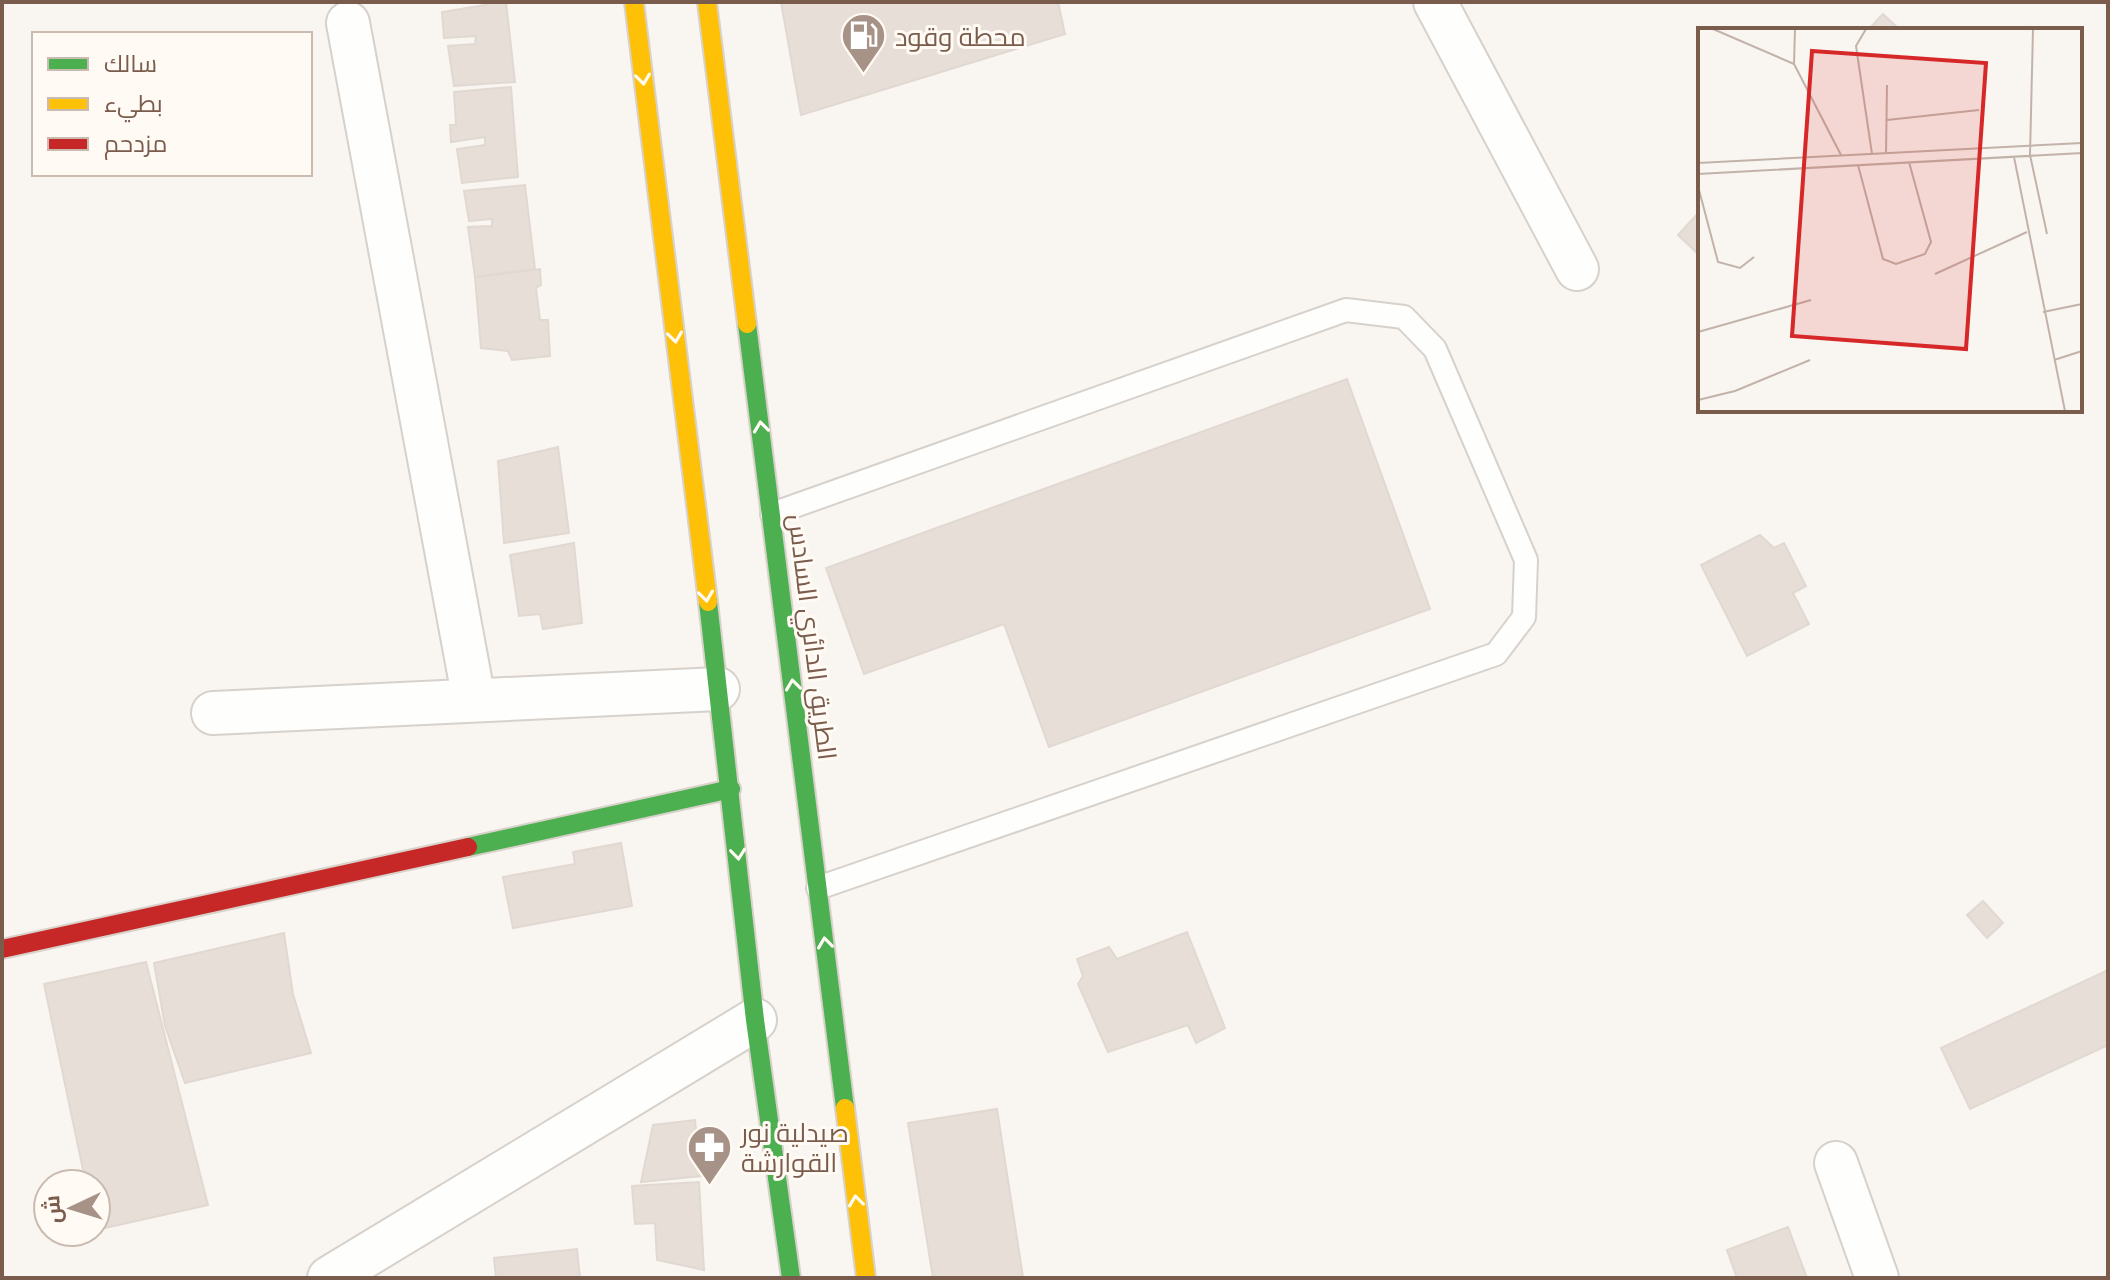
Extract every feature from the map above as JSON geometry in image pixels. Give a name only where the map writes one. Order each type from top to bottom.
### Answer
[{"type":"main road","points":[[634,2],[731,789],[755,1020],[791,1278]]},
{"type":"main road","name":"الطريق الدائري السادس","points":[[707,2],[866,1278]]},
{"type":"main road","points":[[2,949],[731,789]]},
{"type":"street","points":[[1435,2],[1577,269]]},
{"type":"street","points":[[348,23],[474,700]]},
{"type":"street","points":[[213,713],[718,689]]},
{"type":"street","points":[[329,1278],[755,1020]]},
{"type":"street","points":[[1836,1163],[1877,1278]]},
{"type":"lane","points":[[772,514],[1346,310],[1404,317],[1435,349],[1526,560],[1524,617],[1496,654],[818,888]]},
{"type":"building","points":[[489,2],[506,2],[515,82],[454,86],[448,46],[475,44],[476,36],[444,38],[442,12]]},
{"type":"building","name":"محطة وقود","points":[[781,2],[1058,2],[1065,34],[801,115]]},
{"type":"building","points":[[1883,14],[1898,28],[1870,28]]},
{"type":"building","points":[[511,87],[518,177],[462,183],[457,149],[485,145],[485,137],[451,142],[450,125],[456,125],[454,92]]},
{"type":"building","points":[[525,185],[535,269],[475,277],[468,227],[492,226],[492,219],[469,221],[464,191]]},
{"type":"building","points":[[1698,213],[1698,254],[1678,235]]},
{"type":"building","points":[[540,269],[541,285],[536,288],[540,320],[548,320],[550,356],[512,360],[508,351],[481,348],[475,277]]},
{"type":"building","points":[[1347,379],[1430,609],[1049,747],[1004,624],[864,674],[826,568]]},
{"type":"building","points":[[558,447],[569,533],[504,543],[498,461]]},
{"type":"building","points":[[1760,535],[1774,548],[1784,543],[1806,586],[1793,593],[1809,624],[1747,656],[1701,565]]},
{"type":"building","points":[[574,543],[582,623],[543,629],[540,614],[519,616],[510,555]]},
{"type":"building","points":[[621,843],[632,906],[513,928],[503,877],[575,864],[573,852]]},
{"type":"building","points":[[1983,901],[2003,923],[1987,938],[1967,915]]},
{"type":"building","points":[[1187,932],[1225,1028],[1196,1043],[1188,1025],[1108,1052],[1078,984],[1083,976],[1077,959],[1109,947],[1117,959]]},
{"type":"building","points":[[284,933],[293,994],[311,1053],[185,1083],[165,1026],[154,963]]},
{"type":"building","points":[[146,962],[208,1205],[112,1226],[112,1168],[83,1168],[44,984]]},
{"type":"building","points":[[2108,970],[2108,1045],[1970,1109],[1941,1048]]},
{"type":"building","points":[[997,1109],[1023,1277],[933,1278],[908,1123]]},
{"type":"building","points":[[695,1120],[701,1176],[641,1182],[653,1125]]},
{"type":"building","points":[[699,1182],[704,1270],[657,1260],[655,1223],[635,1224],[632,1186]]},
{"type":"building","points":[[1788,1227],[1807,1278],[1737,1278],[1727,1250]]},
{"type":"building","points":[[577,1249],[580,1278],[496,1278],[494,1258]]},
{"type":"traffic: fast","points":[[747,324],[845,1108]]},
{"type":"traffic: fast","points":[[708,602],[755,1020],[791,1278]]},
{"type":"traffic: fast","points":[[468,847],[731,789]]},
{"type":"traffic: slow","points":[[634,2],[708,602]]},
{"type":"traffic: slow","points":[[707,2],[747,324]]},
{"type":"traffic: slow","points":[[845,1108],[866,1278]]},
{"type":"traffic: jam","points":[[2,949],[468,847]]},
{"type":"place","name":"محطة وقود","points":[[864,75]]},
{"type":"place","name":"صيدلية نور القوارشة","points":[[710,1186]]}]
